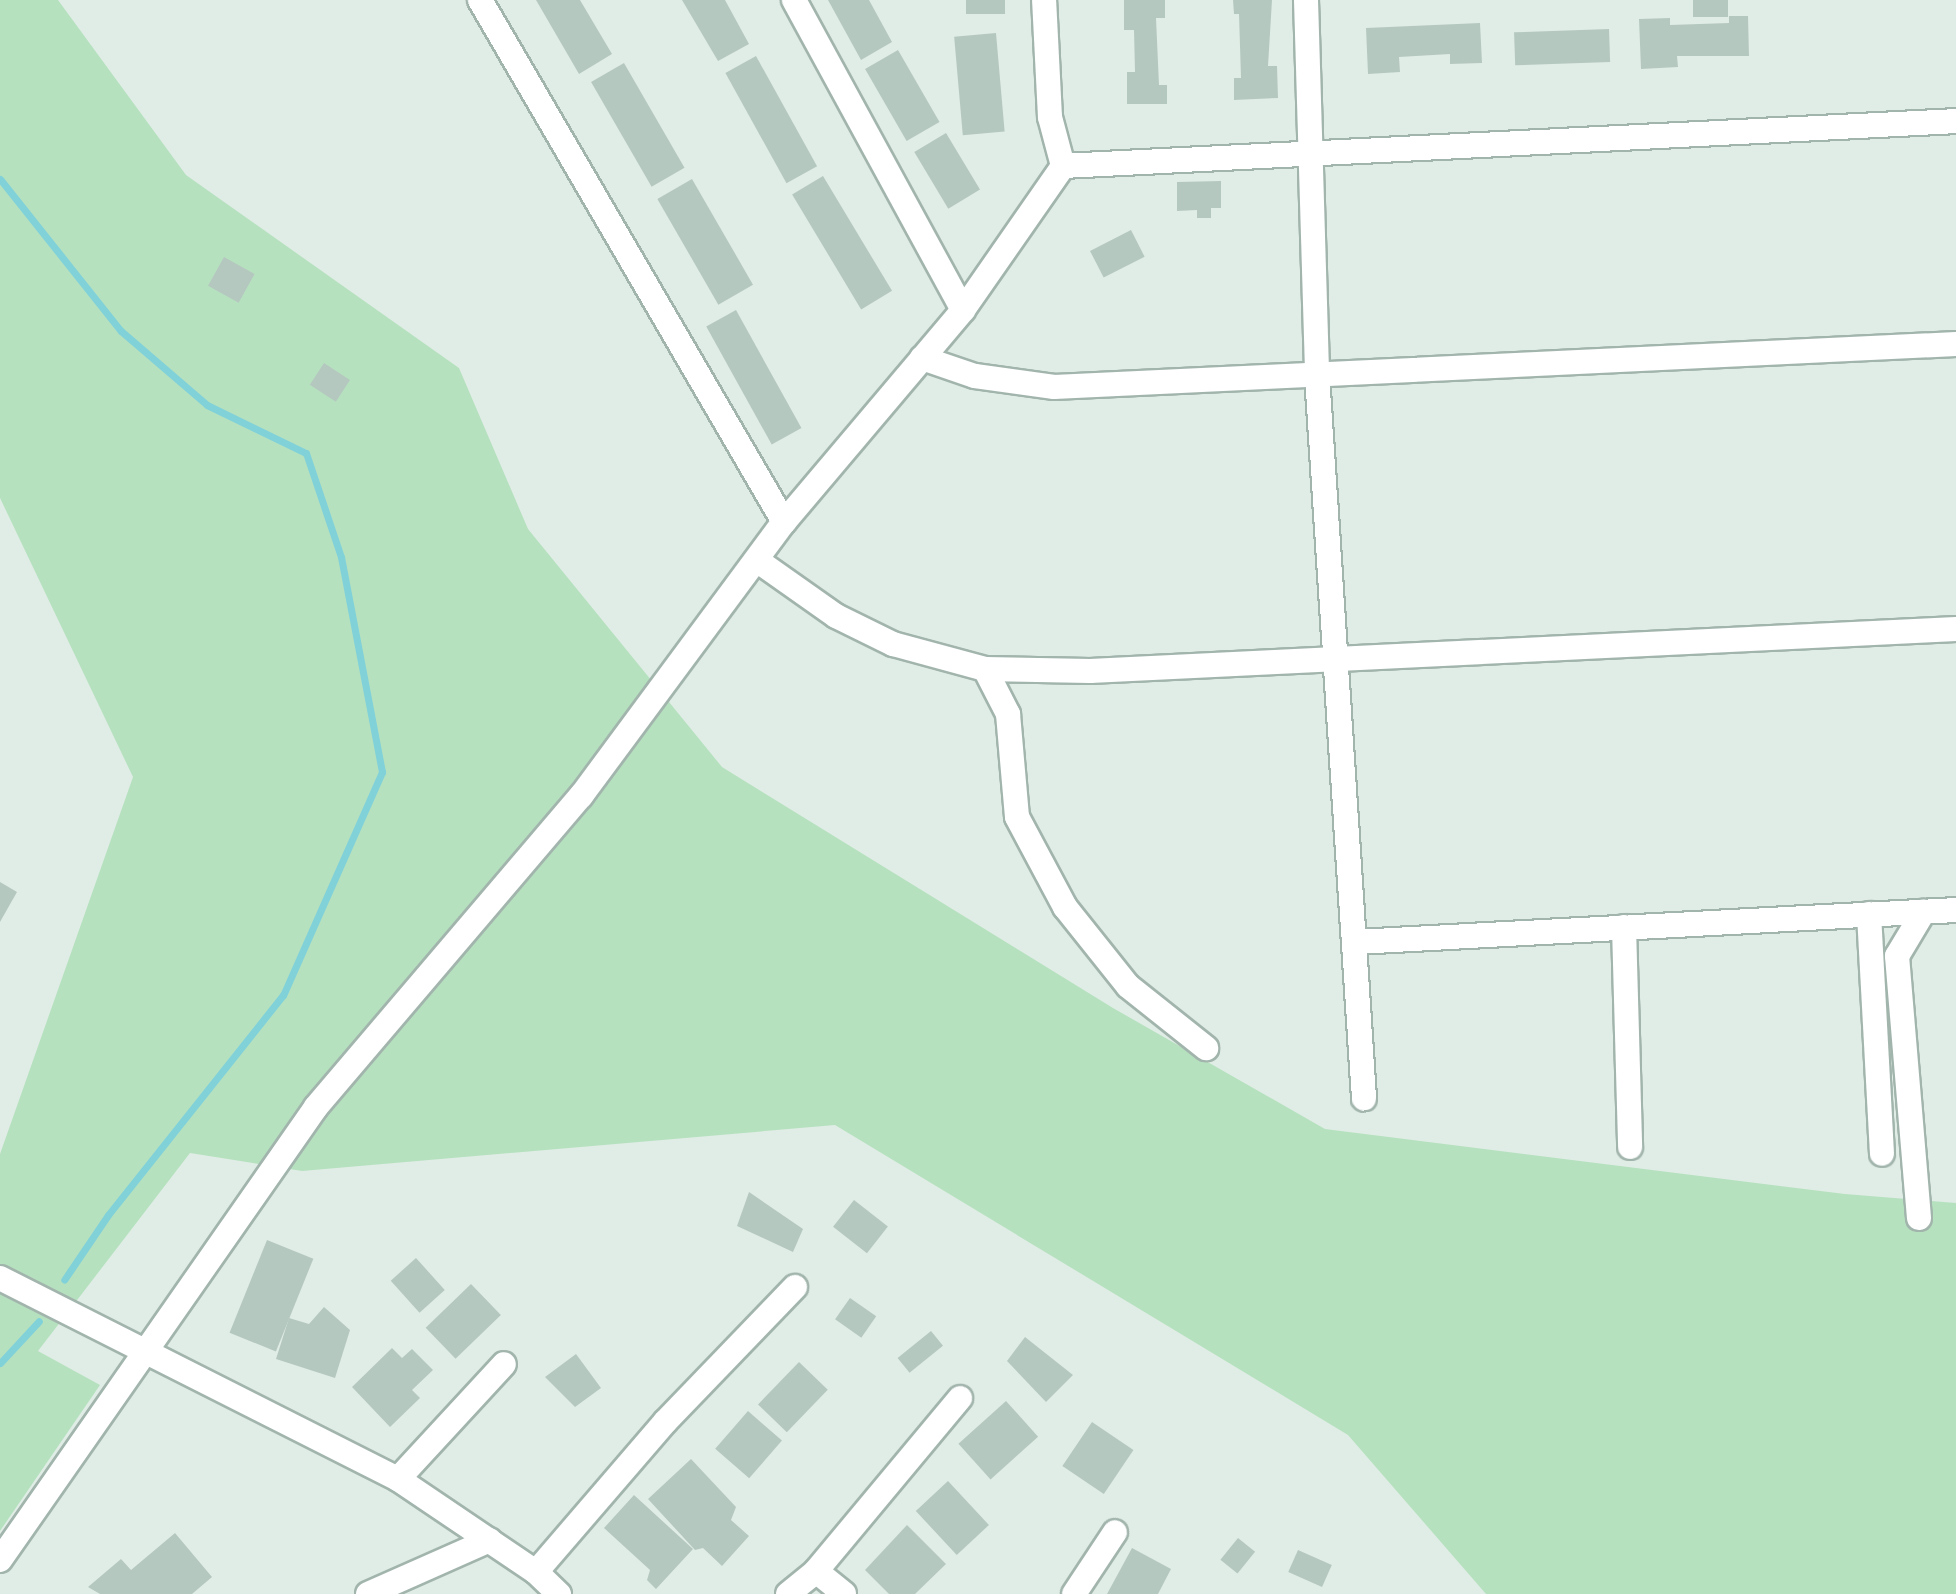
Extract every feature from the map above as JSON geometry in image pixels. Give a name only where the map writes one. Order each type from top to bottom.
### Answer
[{"type":"street","points":[[480,0],[784,522]]},
{"type":"street","points":[[794,0],[963,310]]},
{"type":"street","points":[[0,1560],[142,1352],[316,1107],[581,796],[784,522],[963,310],[1063,166],[1050,117],[1044,0]]},
{"type":"street","points":[[1306,0],[1314,150],[1317,375],[1364,1098]]},
{"type":"street","points":[[1063,166],[1314,150],[1956,121]]},
{"type":"street","points":[[922,358],[975,376],[1054,387],[1956,344]]},
{"type":"street","points":[[758,561],[836,616],[893,644],[985,669],[1090,671],[1956,629]]},
{"type":"street","points":[[985,669],[1008,714],[1017,817],[1065,907],[1128,986],[1206,1048]]},
{"type":"street","points":[[1356,942],[1956,910]]},
{"type":"street","points":[[1919,1218],[1897,956],[1924,911]]},
{"type":"street","points":[[1869,914],[1882,1154]]},
{"type":"street","points":[[1624,927],[1630,1147]]},
{"type":"street","points":[[0,1278],[398,1479],[536,1572],[559,1594]]},
{"type":"street","points":[[536,1572],[666,1421],[795,1287]]},
{"type":"street","points":[[398,1479],[504,1364]]},
{"type":"street","points":[[788,1594],[816,1571],[960,1398]]},
{"type":"street","points":[[1074,1594],[1115,1532]]},
{"type":"street","points":[[368,1594],[417,1584],[490,1540]]},
{"type":"street","points":[[816,1571],[844,1594]]},
{"type":"green space","points":[[0,0],[58,0],[186,175],[459,368],[528,529],[722,767],[1113,1008],[1325,1129],[1845,1194],[1956,1203],[1956,1594],[1486,1594],[1348,1435],[835,1125],[302,1171],[190,1153],[38,1351],[100,1385],[0,1531],[0,1154],[133,777],[0,498]]},
{"type":"building","points":[[536,0],[580,0],[612,54],[579,74]]},
{"type":"building","points":[[682,0],[725,0],[749,44],[718,61]]},
{"type":"building","points":[[828,0],[869,0],[892,42],[861,60]]},
{"type":"building","points":[[966,0],[1005,0],[1005,14],[966,14]]},
{"type":"building","points":[[1124,0],[1165,0],[1165,18],[1156,18],[1159,85],[1167,85],[1167,104],[1127,104],[1127,72],[1135,72],[1134,30],[1124,30]]},
{"type":"building","points":[[1233,0],[1272,0],[1268,66],[1277,66],[1278,98],[1234,100],[1234,78],[1241,78],[1239,14],[1234,14]]},
{"type":"building","points":[[1693,0],[1728,0],[1728,17],[1693,17]]},
{"type":"building","points":[[1729,16],[1748,16],[1749,56],[1677,56],[1678,67],[1641,69],[1639,19],[1670,18],[1670,25],[1729,23]]},
{"type":"building","points":[[1480,23],[1482,63],[1450,64],[1450,54],[1399,57],[1400,72],[1368,74],[1366,28]]},
{"type":"building","points":[[1609,29],[1610,62],[1515,65],[1514,32]]},
{"type":"building","points":[[996,33],[1005,132],[963,135],[954,37]]},
{"type":"building","points":[[898,50],[940,122],[907,141],[865,69]]},
{"type":"building","points":[[756,56],[817,166],[786,183],[725,73]]},
{"type":"building","points":[[624,63],[684,168],[652,187],[591,82]]},
{"type":"building","points":[[946,133],[980,190],[948,209],[914,152]]},
{"type":"building","points":[[823,176],[892,291],[861,309],[792,195]]},
{"type":"building","points":[[692,179],[753,285],[718,305],[657,199]]},
{"type":"building","points":[[1221,181],[1221,208],[1211,208],[1211,218],[1197,218],[1197,210],[1177,211],[1177,182]]},
{"type":"building","points":[[1131,230],[1145,257],[1104,278],[1090,251]]},
{"type":"building","points":[[224,257],[255,274],[239,303],[208,286]]},
{"type":"building","points":[[736,310],[801,428],[772,445],[706,326]]},
{"type":"building","points":[[324,363],[350,380],[336,402],[310,385]]},
{"type":"building","points":[[0,882],[17,892],[0,922]]},
{"type":"building","points":[[749,1192],[803,1229],[793,1252],[737,1226]]},
{"type":"building","points":[[854,1200],[888,1226],[867,1253],[833,1227]]},
{"type":"building","points":[[267,1240],[313,1259],[276,1351],[230,1333]]},
{"type":"building","points":[[416,1258],[445,1290],[420,1313],[391,1281]]},
{"type":"building","points":[[471,1284],[501,1315],[456,1359],[426,1328]]},
{"type":"building","points":[[850,1298],[876,1316],[861,1338],[835,1319]]},
{"type":"building","points":[[324,1307],[350,1330],[335,1378],[276,1359],[289,1318],[309,1324]]},
{"type":"building","points":[[931,1331],[943,1346],[910,1373],[898,1358]]},
{"type":"building","points":[[1025,1337],[1073,1375],[1046,1402],[1007,1361]]},
{"type":"building","points":[[392,1348],[402,1358],[412,1349],[433,1370],[412,1390],[420,1398],[390,1427],[352,1387]]},
{"type":"building","points":[[576,1354],[601,1388],[575,1407],[545,1377]]},
{"type":"building","points":[[799,1362],[828,1390],[787,1432],[758,1404]]},
{"type":"building","points":[[1006,1401],[1038,1437],[991,1479],[958,1444]]},
{"type":"building","points":[[748,1411],[782,1441],[749,1478],[715,1449]]},
{"type":"building","points":[[1092,1422],[1133,1450],[1104,1494],[1062,1466]]},
{"type":"building","points":[[691,1459],[736,1507],[731,1520],[749,1536],[722,1566],[703,1548],[695,1550],[648,1499]]},
{"type":"building","points":[[948,1481],[989,1525],[957,1555],[916,1511]]},
{"type":"building","points":[[634,1495],[693,1549],[656,1589],[647,1580],[650,1570],[604,1528]]},
{"type":"building","points":[[907,1525],[946,1564],[915,1594],[889,1594],[865,1570]]},
{"type":"building","points":[[175,1533],[212,1577],[192,1594],[100,1594],[88,1587],[121,1559],[131,1570]]},
{"type":"building","points":[[1238,1538],[1255,1552],[1237,1574],[1220,1560]]},
{"type":"building","points":[[1132,1548],[1171,1569],[1158,1594],[1107,1594]]},
{"type":"building","points":[[1298,1550],[1332,1565],[1322,1587],[1288,1572]]},
{"type":"waterway","points":[[0,179],[121,331],[207,405],[306,453],[341,557],[382,772],[283,995],[108,1215],[64,1280]]},
{"type":"waterway","points":[[0,1363],[39,1321]]}]
